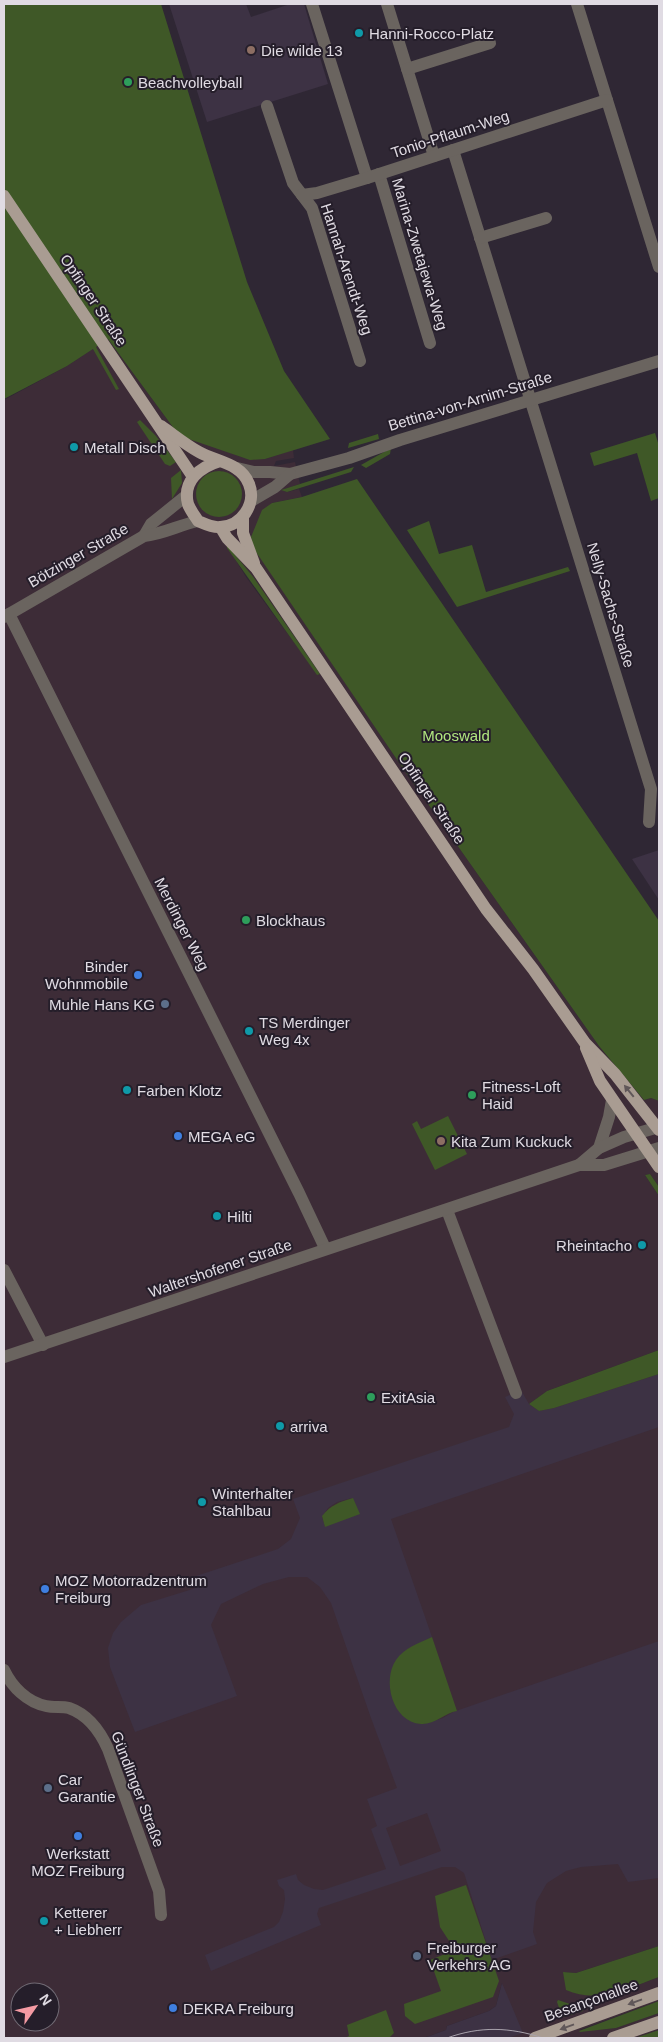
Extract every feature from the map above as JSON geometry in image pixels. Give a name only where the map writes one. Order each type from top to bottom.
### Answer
[{"type":"main road","name":"Opfinger Straße","points":[[4,196],[158,423],[168,443],[185,463],[192,477]]},
{"type":"main road","name":"Opfinger Straße","points":[[158,423],[200,452],[237,468]]},
{"type":"main road","points":[[220,462],[200,469],[192,477],[187,495],[188,506],[198,521],[221,528],[233,525],[243,517],[251,501],[250,485],[245,475],[237,468]]},
{"type":"main road","name":"Opfinger Straße","points":[[243,517],[243,533],[256,568]]},
{"type":"main road","name":"Opfinger Straße","points":[[221,528],[256,568],[486,908],[585,1043],[615,1074],[659,1128]]},
{"type":"main road","name":"Opfinger Straße","points":[[585,1043],[600,1082],[636,1134],[654,1149],[659,1167]]},
{"type":"main road","name":"Besançonallee","points":[[535,2038],[659,1993]]},
{"type":"main road","points":[[613,2038],[659,2022]]},
{"type":"street","points":[[312,4],[366,178]]},
{"type":"street","points":[[387,4],[434,156]]},
{"type":"street","points":[[577,4],[659,266]]},
{"type":"street","points":[[407,68],[490,43]]},
{"type":"street","name":"Tonio-Pflaum-Weg","points":[[302,195],[317,193],[379,174],[607,100]]},
{"type":"street","name":"Hannah-Arendt-Weg","points":[[267,106],[293,183],[312,208],[360,361]]},
{"type":"street","name":"Nelly-Sachs-Straße","points":[[453,150],[650,789],[649,822]]},
{"type":"street","name":"Marina-Zwetajewa-Weg","points":[[379,174],[430,343]]},
{"type":"street","points":[[480,238],[546,218]]},
{"type":"street","name":"Bettina-von-Arnim-Straße","points":[[237,468],[254,472],[290,474],[350,458],[382,446],[659,361]]},
{"type":"street","name":"Bettina-von-Arnim-Straße","points":[[251,501],[275,487],[290,474]]},
{"type":"street","name":"Bötzinger Straße","points":[[144,536],[151,524],[187,495]]},
{"type":"street","name":"Bötzinger Straße","points":[[6,616],[144,536],[162,534],[181,524],[198,521]]},
{"type":"street","name":"Merdinger Weg","points":[[6,616],[299,1193],[325,1248]]},
{"type":"street","points":[[599,1148],[609,1117],[612,1100]]},
{"type":"street","name":"Waltershofener Straße","points":[[4,1357],[325,1248],[447,1210],[579,1164],[599,1148],[636,1134],[659,1128]]},
{"type":"street","name":"Waltershofener Straße","points":[[579,1164],[604,1165],[654,1149]]},
{"type":"street","points":[[447,1210],[516,1393]]},
{"type":"street","points":[[4,1270],[43,1345]]},
{"type":"street","name":"Gündlinger Straße","points":[[4,1670],[9,1682],[29,1700],[46,1706],[69,1708],[89,1720],[100,1732],[108,1749],[159,1891],[161,1915]]},
{"type":"shaded area","name":"Die wilde 13","points":[[169,4],[246,4],[251,17],[290,4],[304,4],[328,84],[207,122]]},
{"type":"shaded area","points":[[108,339],[175,430],[241,457],[265,459],[293,450],[294,458],[276,461],[274,466],[295,462],[300,484],[282,490],[287,492],[299,489],[302,497],[272,503],[255,549],[404,770],[599,1046],[644,1100],[651,1098],[659,1101],[659,1187],[650,1174],[645,1175],[659,1196],[659,1350],[547,1391],[529,1404],[539,1411],[659,1374],[659,1946],[576,1973],[563,1972],[619,1992],[659,1977],[659,2001],[579,2030],[616,2028],[659,2013],[659,2030],[635,2038],[508,2038],[502,1983],[496,2006],[489,2011],[447,2026],[446,2030],[424,2038],[389,2038],[394,2033],[345,2038],[4,2038],[4,400],[67,366]],"holes":[[[221,471],[234,477],[242,496],[235,510],[223,517],[208,514],[198,503]],[[227,546],[318,675],[246,577]]]},
{"type":"shaded area","points":[[659,850],[659,900],[632,859]]},
{"type":"shaded area","points":[[659,1374],[659,1427],[391,1519],[432,1637],[408,1649],[390,1689],[396,1706],[413,1721],[421,1724],[427,1723],[443,1718],[453,1712],[659,1641],[659,1878],[628,1882],[618,1864],[581,1867],[566,1871],[547,1883],[536,1902],[533,1932],[537,1944],[492,1960],[464,1873],[455,1867],[442,1867],[319,1908],[317,1914],[321,1925],[211,1971],[205,1955],[274,1927],[279,1922],[285,1899],[284,1890],[279,1886],[277,1880],[296,1874],[298,1880],[304,1885],[323,1890],[386,1869],[371,1829],[377,1826],[367,1799],[397,1788],[331,1603],[320,1587],[307,1577],[289,1577],[263,1584],[221,1604],[211,1625],[237,1696],[135,1732],[110,1667],[108,1648],[113,1633],[121,1622],[141,1605],[196,1588],[193,1577],[278,1549],[291,1539],[300,1518],[293,1499],[509,1427],[514,1414],[505,1397],[521,1390],[529,1404],[539,1411],[554,1408]],"holes":[[[352,1498],[325,1527],[322,1517],[328,1508],[337,1502]],[[427,1813],[441,1851],[400,1866],[386,1828]]]},
{"type":"shaded area","points":[[502,1983],[523,2033],[508,2038],[424,2038],[446,2030],[447,2026],[489,2011],[496,2006]]},
{"type":"green space","points":[[4,4],[161,4],[247,282],[284,371],[330,439],[265,459],[250,460],[183,437],[175,430],[108,339],[96,347],[119,389],[116,390],[93,349],[67,366],[4,399]]},
{"type":"green space","points":[[140,420],[156,436],[176,462],[170,466],[165,464],[137,422]]},
{"type":"green space","points":[[655,433],[659,446],[659,498],[651,501],[637,453],[594,466],[590,453]]},
{"type":"green space","points":[[378,434],[379,439],[348,448],[349,443]]},
{"type":"green space","points":[[391,448],[390,454],[366,468],[361,465]]},
{"type":"green space","points":[[354,467],[351,472],[287,492],[281,490]]},
{"type":"green space","points":[[181,470],[182,483],[172,499],[171,478]]},
{"type":"green space","points":[[219,471],[232,475],[238,481],[242,494],[238,507],[232,513],[219,517],[206,513],[200,507],[196,494],[200,481],[206,475]]},
{"type":"green space","name":"Mooswald","points":[[357,479],[659,921],[659,1101],[651,1098],[644,1100],[599,1046],[404,770],[254,549],[251,537],[262,510],[272,503],[302,497]]},
{"type":"green space","points":[[429,521],[439,554],[472,545],[486,592],[568,567],[570,571],[457,607],[407,530]]},
{"type":"green space","points":[[227,545],[254,578],[320,674],[317,675],[227,548]]},
{"type":"green space","name":"Kita Zum Kuckuck","points":[[448,1116],[467,1154],[435,1170],[412,1124],[417,1121],[421,1129]]},
{"type":"green space","points":[[650,1174],[659,1187],[659,1196],[645,1175]]},
{"type":"green space","points":[[659,1350],[659,1374],[554,1408],[539,1411],[529,1404],[547,1391]]},
{"type":"green space","points":[[353,1498],[360,1514],[325,1527],[322,1516],[325,1512],[336,1504]]},
{"type":"green space","points":[[432,1637],[457,1711],[430,1723],[421,1724],[403,1716],[397,1708],[392,1699],[390,1678],[396,1660],[403,1652]]},
{"type":"green space","points":[[466,1885],[499,1981],[493,1997],[415,2024],[405,2016],[404,2004],[441,1991],[430,1960],[455,1950],[440,1927],[435,1896]]},
{"type":"green space","points":[[659,1946],[659,1977],[625,1990],[602,1995],[578,1994],[566,1990],[563,1972],[576,1973]]},
{"type":"green space","points":[[558,2000],[582,2008],[583,2011],[564,2017],[557,2002]]},
{"type":"green space","points":[[659,2001],[659,2013],[616,2028],[579,2031]]},
{"type":"green space","points":[[386,2010],[394,2033],[389,2038],[345,2038],[349,2036],[347,2025]]},
{"type":"green space","points":[[659,2030],[659,2038],[635,2038]]},
{"type":"tram line","points":[[447,2038],[471,2031],[495,2029],[531,2034],[543,2038]]},
{"type":"place","name":"Hanni-Rocco-Platz","points":[[359,33]]},
{"type":"place","name":"Die wilde 13","points":[[251,50]]},
{"type":"place","name":"Beachvolleyball","points":[[128,82]]},
{"type":"place","name":"Metall Disch","points":[[74,447]]},
{"type":"place","name":"Blockhaus","points":[[246,920]]},
{"type":"place","name":"Binder Wohnmobile","points":[[138,975]]},
{"type":"place","name":"Muhle Hans KG","points":[[165,1004]]},
{"type":"place","name":"TS Merdinger Weg 4x","points":[[249,1031]]},
{"type":"place","name":"Farben Klotz","points":[[127,1090]]},
{"type":"place","name":"Fitness-Loft Haid","points":[[472,1095]]},
{"type":"place","name":"MEGA eG","points":[[178,1136]]},
{"type":"place","name":"Kita Zum Kuckuck","points":[[441,1141]]},
{"type":"place","name":"Hilti","points":[[217,1216]]},
{"type":"place","name":"Rheintacho","points":[[642,1245]]},
{"type":"place","name":"ExitAsia","points":[[371,1397]]},
{"type":"place","name":"arriva","points":[[280,1426]]},
{"type":"place","name":"Winterhalter Stahlbau","points":[[202,1502]]},
{"type":"place","name":"MOZ Motorradzentrum Freiburg","points":[[45,1589]]},
{"type":"place","name":"Car Garantie","points":[[48,1788]]},
{"type":"place","name":"Werkstatt MOZ Freiburg","points":[[78,1836]]},
{"type":"place","name":"Ketterer + Liebherr","points":[[44,1921]]},
{"type":"place","name":"Freiburger Verkehrs AG","points":[[417,1956]]},
{"type":"place","name":"DEKRA Freiburg","points":[[173,2008]]}]
